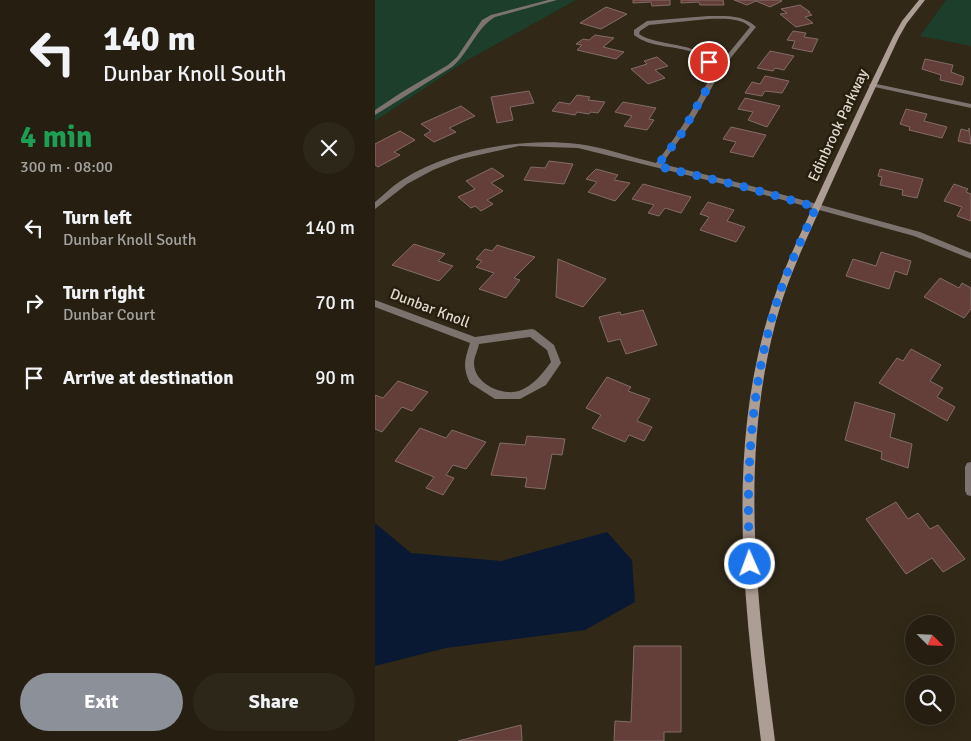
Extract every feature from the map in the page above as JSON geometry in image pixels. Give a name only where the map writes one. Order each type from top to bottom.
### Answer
[{"type":"street","points":[[375,113],[404,93],[450,66],[459,58],[474,34],[489,19],[554,0]]},
{"type":"street","name":"Edinbrook Parkway","points":[[769,741],[755,637],[749,545],[750,471],[757,390],[766,342],[781,291],[816,207],[895,37],[904,22],[922,0]]},
{"type":"street","points":[[657,166],[680,136],[729,54],[753,30],[752,24],[748,21],[726,17],[656,22],[647,24],[637,30],[636,34],[639,38],[647,42],[681,47],[701,55],[709,62],[713,72],[712,80]]},
{"type":"street","points":[[872,85],[971,106]]},
{"type":"street","points":[[375,206],[404,182],[430,168],[459,157],[519,144],[578,146],[741,186],[917,234],[971,256]]},
{"type":"street","name":"Dunbar Knoll","points":[[375,302],[475,341],[532,333],[551,348],[556,363],[542,382],[519,396],[495,395],[474,380],[469,364],[475,341]]},
{"type":"street","points":[[971,467],[971,491]]},
{"type":"green space","points":[[375,0],[576,0],[464,62],[375,121]]},
{"type":"green space","points":[[946,0],[971,0],[971,46],[920,36]]},
{"type":"water","points":[[375,523],[411,553],[501,561],[607,532],[632,560],[635,602],[585,630],[446,648],[375,666]]},
{"type":"building","points":[[633,0],[670,0],[670,5],[652,6],[651,2],[633,3]]},
{"type":"building","points":[[681,0],[723,0],[724,5],[700,5],[699,2],[681,3]]},
{"type":"building","points":[[734,0],[782,1],[770,7],[756,1],[747,5]]},
{"type":"building","points":[[800,5],[810,12],[808,12],[812,15],[805,17],[813,23],[796,27],[780,14],[787,13],[781,9]]},
{"type":"building","points":[[606,7],[627,14],[601,29],[580,23]]},
{"type":"building","points":[[793,31],[806,33],[804,37],[818,39],[812,52],[792,48],[795,41],[787,40]]},
{"type":"building","points":[[595,35],[614,38],[603,47],[624,52],[616,59],[577,50],[582,45],[576,44],[583,39],[589,40]]},
{"type":"building","points":[[770,51],[794,56],[784,70],[775,68],[773,71],[757,68]]},
{"type":"building","points":[[657,57],[668,66],[655,70],[665,78],[648,84],[631,69],[647,64],[644,61]]},
{"type":"building","points":[[925,59],[953,65],[951,72],[964,77],[962,85],[940,80],[941,75],[922,69]]},
{"type":"building","points":[[765,76],[789,81],[782,93],[765,91],[762,96],[745,93],[752,82],[760,84]]},
{"type":"building","points":[[529,91],[534,103],[510,107],[513,120],[497,123],[491,97]]},
{"type":"building","points":[[577,95],[590,97],[588,100],[605,102],[598,113],[577,112],[575,115],[552,111],[559,102],[570,104]]},
{"type":"building","points":[[745,98],[780,106],[767,127],[748,120],[753,112],[738,109]]},
{"type":"building","points":[[623,102],[656,108],[649,119],[654,120],[647,130],[624,126],[632,116],[615,112]]},
{"type":"building","points":[[461,106],[475,116],[449,128],[456,132],[434,142],[424,135],[431,131],[421,124]]},
{"type":"building","points":[[906,109],[927,114],[924,121],[947,127],[942,138],[909,130],[910,127],[900,124]]},
{"type":"building","points":[[731,127],[766,135],[753,157],[730,152],[736,142],[723,139]]},
{"type":"building","points":[[969,128],[971,144],[958,141],[961,129],[969,131]]},
{"type":"building","points":[[400,131],[415,140],[394,152],[400,155],[378,167],[375,165],[375,144]]},
{"type":"building","points":[[549,161],[573,164],[564,184],[524,180],[531,167],[545,168]]},
{"type":"building","points":[[492,168],[504,176],[491,183],[503,191],[487,200],[493,204],[481,211],[475,206],[471,208],[458,197],[475,189],[466,181]]},
{"type":"building","points":[[596,169],[618,175],[614,180],[630,183],[615,201],[588,192],[597,182],[586,179]]},
{"type":"building","points":[[880,169],[923,179],[917,198],[902,195],[903,190],[880,185],[882,177],[878,176]]},
{"type":"building","points":[[643,184],[691,197],[681,213],[665,208],[659,216],[648,213],[654,205],[632,199]]},
{"type":"building","points":[[954,184],[968,189],[966,192],[971,194],[971,221],[957,216],[962,207],[944,201]]},
{"type":"building","points":[[708,202],[734,210],[727,221],[745,227],[736,242],[700,230],[709,217],[700,214]]},
{"type":"building","points":[[414,244],[445,254],[438,261],[453,266],[439,281],[392,265]]},
{"type":"building","points":[[497,245],[535,257],[514,278],[520,280],[506,298],[479,289],[494,273],[476,267],[482,261],[476,259],[485,249],[492,251]]},
{"type":"building","points":[[881,252],[911,261],[907,275],[895,271],[889,289],[846,276],[853,259],[876,266]]},
{"type":"building","points":[[558,259],[606,279],[583,307],[556,297]]},
{"type":"building","points":[[940,278],[959,288],[962,283],[971,288],[971,309],[964,318],[924,297]]},
{"type":"building","points":[[643,310],[657,345],[626,354],[620,339],[608,342],[599,317],[620,312],[621,315]]},
{"type":"building","points":[[911,349],[941,365],[930,381],[943,388],[937,397],[955,407],[947,421],[879,383],[897,358],[903,361]]},
{"type":"building","points":[[607,377],[631,387],[628,391],[650,399],[637,421],[652,427],[644,441],[629,435],[625,442],[592,428],[601,415],[586,408]]},
{"type":"building","points":[[398,381],[428,392],[412,411],[402,407],[382,432],[375,429],[375,395],[383,398]]},
{"type":"building","points":[[855,402],[895,414],[890,437],[912,444],[908,468],[881,459],[882,452],[845,440]]},
{"type":"building","points":[[420,428],[446,438],[452,430],[486,442],[466,469],[453,465],[446,475],[454,478],[443,495],[426,488],[434,477],[395,461]]},
{"type":"building","points":[[527,436],[565,439],[562,455],[552,454],[545,489],[525,487],[527,478],[491,475],[500,443],[525,445]]},
{"type":"building","points":[[896,502],[908,519],[918,513],[930,529],[938,525],[965,559],[943,572],[932,558],[906,574],[866,519]]},
{"type":"building","points":[[634,646],[681,646],[681,732],[664,732],[664,741],[614,741],[615,721],[631,722]]},
{"type":"building","points":[[521,725],[522,741],[458,741]]},
{"type":"route","points":[[709,62],[713,72],[712,80],[680,136],[657,166],[741,186],[816,207],[781,291],[766,342],[757,390],[750,471],[750,564]]}]
